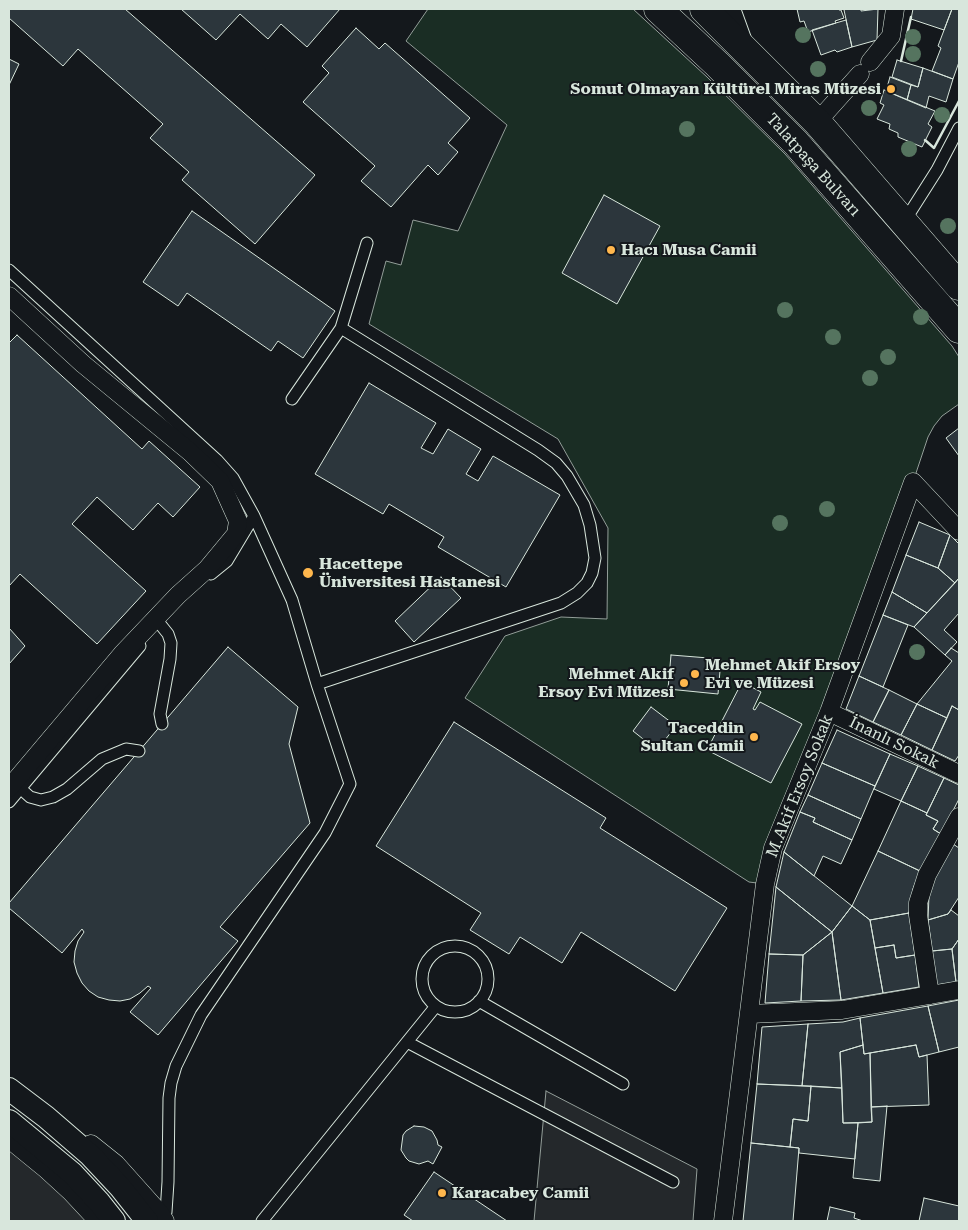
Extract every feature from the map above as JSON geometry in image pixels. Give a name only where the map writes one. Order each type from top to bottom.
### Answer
[{"type":"main road","name":"Talatpaşa Bulvarı","points":[[658,9],[718,65],[796,143],[959,329]]},
{"type":"main road","name":"Talatpaşa Bulvarı","points":[[704,9],[817,122],[959,286]]},
{"type":"street","points":[[729,9],[742,45]]},
{"type":"street","points":[[817,122],[865,68],[890,36],[895,9]]},
{"type":"street","points":[[9,296],[83,364],[190,452],[220,481],[238,521],[236,534],[206,569],[178,595],[122,654],[15,788]]},
{"type":"street","name":"M.Akif Ersoy Sokak","points":[[724,1221],[764,884],[773,848],[829,712],[913,482],[959,531]]},
{"type":"street","name":"İnanlı Sokak","points":[[829,712],[959,774]]},
{"type":"street","points":[[930,995],[918,915],[918,903],[927,876],[959,817]]},
{"type":"street","points":[[749,1014],[842,1010],[959,990]]},
{"type":"street","points":[[9,1079],[58,1116],[116,1164],[159,1221]]},
{"type":"street","points":[[9,1090],[46,1117],[90,1155],[120,1187],[159,1221]]},
{"type":"street","points":[[9,1121],[31,1137],[72,1173],[114,1221]]},
{"type":"street","points":[[9,1139],[65,1187],[98,1221]]},
{"type":"lane","points":[[904,222],[937,170],[959,128]]},
{"type":"lane","points":[[292,399],[341,328],[368,243]]},
{"type":"lane","points":[[9,270],[217,460],[233,478],[254,516],[292,600],[350,784],[325,834],[201,1015],[176,1066],[169,1098],[166,1212],[159,1221]]},
{"type":"lane","points":[[317,684],[561,603],[577,593],[586,583],[592,573],[595,558],[590,525],[584,505],[567,476],[556,463],[341,328]]},
{"type":"lane","points":[[9,802],[15,788],[160,624],[200,582],[227,561],[254,516]]},
{"type":"lane","points":[[160,624],[168,634],[171,643],[160,714],[162,724]]},
{"type":"lane","points":[[15,788],[30,797],[41,800],[67,789],[102,759],[126,749],[139,750]]},
{"type":"lane","points":[[456,945],[474,951],[485,966],[488,984],[479,1001],[472,1007],[454,1012],[436,1006],[424,991],[422,982],[422,973],[430,956],[446,946],[456,945]]},
{"type":"lane","points":[[479,1001],[623,1084]]},
{"type":"lane","points":[[262,1221],[436,1006]]},
{"type":"lane","points":[[407,1042],[673,1182]]},
{"type":"green space","points":[[428,9],[633,9],[707,77],[785,154],[952,346],[959,357],[959,404],[942,416],[928,437],[765,884],[749,882],[465,698],[505,636],[561,617],[607,619],[608,528],[558,439],[369,324],[386,261],[401,265],[413,220],[458,231],[507,125],[406,41]]},
{"type":"shaded area","points":[[546,1091],[697,1169],[693,1221],[534,1221]]},
{"type":"shaded area","points":[[9,1121],[114,1221],[9,1221]]},
{"type":"building","points":[[9,9],[125,9],[315,175],[255,244],[182,180],[189,172],[150,138],[163,124],[78,49],[63,66],[9,18]]},
{"type":"building","points":[[181,9],[340,9],[307,47],[281,24],[268,39],[240,14],[216,40]]},
{"type":"building","points":[[797,9],[838,9],[841,10],[844,18],[835,21],[836,23],[808,32],[804,21],[800,22]]},
{"type":"building","points":[[861,9],[861,11],[878,9],[877,40],[852,47],[844,10]]},
{"type":"building","points":[[913,9],[952,9],[944,30],[911,19]]},
{"type":"building","points":[[952,9],[959,9],[959,62],[953,79],[932,71],[941,48],[938,46]]},
{"type":"building","points":[[846,20],[852,47],[821,55],[812,30]]},
{"type":"building","points":[[356,28],[379,49],[385,43],[470,118],[448,143],[458,152],[438,175],[428,165],[391,207],[361,181],[375,166],[303,102],[329,73],[322,66]]},
{"type":"building","points":[[9,59],[19,64],[9,85]]},
{"type":"building","points":[[897,60],[923,68],[918,87],[892,77]]},
{"type":"building","points":[[923,68],[953,79],[946,102],[929,96],[926,108],[907,100],[911,85],[918,87]]},
{"type":"building","points":[[890,77],[911,85],[907,100],[886,91]]},
{"type":"building","points":[[884,90],[935,111],[928,124],[932,127],[922,147],[898,137],[898,133],[889,129],[890,124],[877,119],[884,105],[880,103]]},
{"type":"building","name":"Hacı Musa Camii","points":[[604,195],[660,226],[617,304],[562,273]]},
{"type":"building","points":[[192,211],[335,311],[303,358],[278,341],[271,351],[187,293],[178,306],[143,282]]},
{"type":"building","points":[[17,335],[142,449],[149,441],[200,487],[173,517],[158,503],[133,530],[97,497],[72,524],[146,591],[97,644],[20,574],[9,586],[9,341]]},
{"type":"building","points":[[369,383],[436,423],[421,448],[433,454],[448,429],[481,449],[466,474],[478,481],[493,456],[560,495],[506,587],[438,547],[444,537],[389,504],[383,514],[315,474]]},
{"type":"building","points":[[959,428],[959,456],[946,438]]},
{"type":"building","points":[[919,522],[950,535],[938,568],[906,555]]},
{"type":"building","points":[[950,535],[959,544],[959,578],[955,583],[938,568]]},
{"type":"building","points":[[906,555],[938,568],[955,583],[927,613],[892,592]]},
{"type":"building","points":[[441,577],[461,598],[414,642],[395,621]]},
{"type":"building","points":[[959,578],[959,613],[944,630],[957,642],[945,655],[914,627]]},
{"type":"building","points":[[892,592],[927,613],[914,627],[883,615]]},
{"type":"building","points":[[883,615],[908,625],[883,687],[859,676]]},
{"type":"building","points":[[9,628],[25,646],[9,664]]},
{"type":"building","points":[[228,647],[298,707],[289,744],[310,823],[220,927],[238,941],[158,1035],[130,1012],[151,988],[148,986],[130,999],[120,1001],[98,997],[82,983],[74,962],[78,941],[84,932],[82,929],[62,953],[9,908],[9,903]]},
{"type":"building","points":[[951,648],[959,653],[959,710],[952,706],[947,718],[917,704],[952,661],[945,655]]},
{"type":"building","name":"Mehmet Akif Ersoy Evi ve Müzesi","points":[[671,655],[721,659],[718,694],[668,689]]},
{"type":"building","points":[[859,676],[889,690],[873,722],[846,709]]},
{"type":"building","name":"Taceddin Sultan Camii","points":[[742,682],[761,692],[753,709],[755,710],[760,702],[802,724],[771,783],[707,750]]},
{"type":"building","points":[[889,690],[917,704],[901,735],[873,722]]},
{"type":"building","points":[[917,704],[947,718],[932,750],[901,735]]},
{"type":"building","points":[[952,706],[959,710],[959,755],[955,761],[932,750]]},
{"type":"building","points":[[651,707],[676,726],[657,750],[633,731]]},
{"type":"building","points":[[454,722],[606,818],[600,828],[727,908],[675,991],[581,932],[562,963],[520,937],[509,954],[470,930],[481,913],[376,846]]},
{"type":"building","points":[[837,730],[890,754],[875,786],[822,763]]},
{"type":"building","points":[[890,754],[918,766],[901,801],[874,789]]},
{"type":"building","points":[[822,763],[875,786],[861,819],[808,795]]},
{"type":"building","points":[[918,766],[944,778],[927,813],[901,801]]},
{"type":"building","points":[[944,778],[959,785],[959,799],[941,834],[933,829],[938,821],[926,815]]},
{"type":"building","points":[[808,795],[861,819],[852,840],[813,822],[815,818],[800,812]]},
{"type":"building","points":[[901,801],[927,813],[926,815],[938,821],[933,829],[941,834],[920,871],[878,851]]},
{"type":"building","points":[[800,812],[815,818],[813,822],[852,840],[841,864],[823,856],[814,876],[784,852]]},
{"type":"building","points":[[953,844],[959,848],[959,897],[948,914],[928,920],[929,895],[934,878]]},
{"type":"building","points":[[878,851],[920,871],[913,889],[909,913],[870,920],[852,906]]},
{"type":"building","points":[[784,852],[852,906],[832,932],[776,887]]},
{"type":"building","points":[[776,887],[832,932],[803,955],[769,954]]},
{"type":"building","points":[[852,906],[870,920],[883,993],[841,1000],[832,932]]},
{"type":"building","points":[[951,910],[959,916],[959,939],[952,949],[932,951],[928,920],[948,914]]},
{"type":"building","points":[[909,913],[915,955],[896,958],[894,945],[875,948],[870,920]]},
{"type":"building","points":[[832,932],[841,1000],[801,1001],[803,955]]},
{"type":"building","points":[[959,939],[959,981],[956,982],[952,949]]},
{"type":"building","points":[[894,945],[896,958],[915,955],[919,987],[883,993],[875,948]]},
{"type":"building","points":[[952,949],[956,982],[937,985],[932,951]]},
{"type":"building","points":[[769,954],[803,955],[801,1001],[765,1003]]},
{"type":"building","points":[[959,1000],[959,1047],[939,1052],[928,1006]]},
{"type":"building","points":[[928,1006],[939,1052],[919,1057],[916,1045],[864,1054],[860,1018]]},
{"type":"building","points":[[860,1018],[863,1045],[840,1052],[842,1088],[802,1086],[808,1024],[843,1022]]},
{"type":"building","points":[[808,1024],[802,1086],[757,1084],[762,1027]]},
{"type":"building","points":[[863,1045],[864,1054],[870,1053],[872,1122],[843,1123],[840,1052]]},
{"type":"building","points":[[916,1045],[919,1057],[927,1055],[929,1105],[871,1107],[870,1053]]},
{"type":"building","points":[[757,1084],[811,1086],[808,1121],[793,1119],[790,1147],[751,1143]]},
{"type":"building","points":[[811,1086],[842,1088],[843,1123],[858,1123],[855,1159],[799,1153],[799,1148],[790,1147],[793,1119],[808,1121]]},
{"type":"building","points":[[887,1106],[880,1181],[853,1178],[858,1123],[872,1122],[871,1107]]},
{"type":"building","points":[[414,1126],[424,1127],[432,1131],[438,1145],[442,1147],[433,1164],[428,1161],[419,1164],[409,1161],[401,1150],[403,1135]]},
{"type":"building","points":[[751,1143],[799,1148],[793,1221],[743,1221]]},
{"type":"building","name":"Karacabey Camii","points":[[434,1172],[507,1221],[413,1221],[404,1215]]},
{"type":"building","points":[[924,1198],[959,1206],[959,1221],[919,1221]]},
{"type":"building","points":[[830,1207],[855,1213],[854,1218],[863,1221],[827,1221]]},
{"type":"wall","points":[[901,61],[911,17]]},
{"type":"wall","points":[[925,140],[934,148],[959,101]]},
{"type":"place","name":"Somut Olmayan Kültürel Miras Müzesi","points":[[891,89]]},
{"type":"place","name":"Hacı Musa Camii","points":[[611,250]]},
{"type":"place","name":"Hacettepe Üniversitesi Hastanesi","points":[[308,573]]},
{"type":"place","name":"Mehmet Akif Ersoy Evi ve Müzesi","points":[[695,674]]},
{"type":"place","name":"Mehmet Akif Ersoy Evi Müzesi","points":[[684,683]]},
{"type":"place","name":"Taceddin Sultan Camii","points":[[754,737]]},
{"type":"place","name":"Karacabey Camii","points":[[442,1193]]}]
